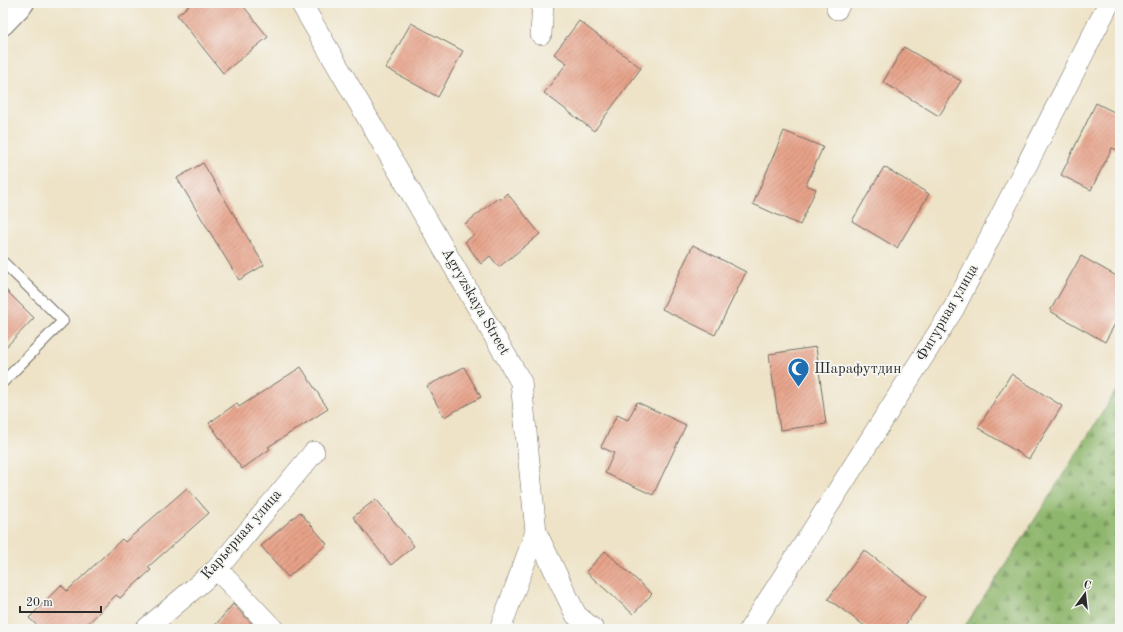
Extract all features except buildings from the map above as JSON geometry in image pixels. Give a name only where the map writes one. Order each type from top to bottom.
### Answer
[{"type":"main road","points":[[3,24],[24,3]]},
{"type":"street","name":"Agryzskaya Street","points":[[301,3],[521,382],[536,532],[500,629]]},
{"type":"street","points":[[541,34],[543,3]]},
{"type":"street","name":"Фигурная улица","points":[[750,629],[954,308],[1109,3]]},
{"type":"street","name":"Карьерная улица","points":[[146,629],[217,569],[314,452]]},
{"type":"street","points":[[536,532],[576,615],[593,629]]},
{"type":"street","points":[[217,569],[273,629]]},
{"type":"lane","points":[[3,262],[63,321],[3,382]]},
{"type":"green space","points":[[1120,388],[1120,629],[963,629],[1023,538],[1116,391]]},
{"type":"place","name":"Шарафутдин","points":[[798,388]]}]
